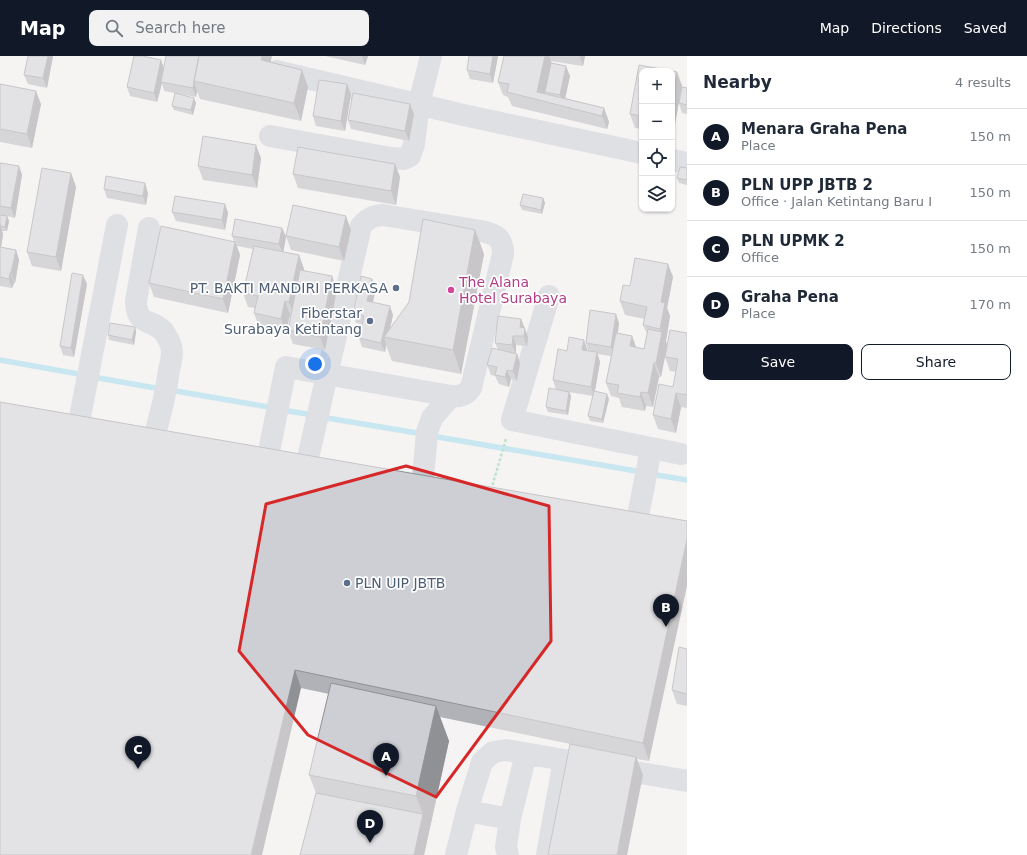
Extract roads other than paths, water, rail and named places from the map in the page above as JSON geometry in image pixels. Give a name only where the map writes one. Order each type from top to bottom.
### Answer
[{"type":"street","points":[[270,136],[391,158],[404,159],[410,156],[414,144],[419,104],[431,56]]},
{"type":"street","points":[[269,70],[639,152]]},
{"type":"street","points":[[675,161],[687,163]]},
{"type":"street","points":[[288,454],[274,426],[286,367],[326,374],[451,396],[456,397],[465,394],[471,388],[503,254],[503,246],[500,239],[491,233],[481,231],[384,216],[373,216],[366,220],[361,226],[326,374],[317,417],[288,454]]},
{"type":"street","points":[[80,417],[117,225]]},
{"type":"street","points":[[149,228],[136,301],[136,312],[142,320],[164,332],[169,340],[172,352],[163,407],[156,430]]},
{"type":"street","points":[[549,296],[512,420],[649,456],[681,454]]},
{"type":"street","points":[[423,478],[426,441],[432,418],[451,396]]},
{"type":"street","points":[[58,413],[103,421]]},
{"type":"street","points":[[133,426],[178,434]]},
{"type":"street","points":[[246,447],[331,462]]},
{"type":"street","points":[[638,516],[649,456]]},
{"type":"street","points":[[400,474],[446,482]]},
{"type":"street","points":[[615,512],[660,520]]},
{"type":"street","points":[[456,855],[467,811],[482,762],[493,752],[506,750],[687,781]]},
{"type":"street","points":[[508,855],[506,848],[510,819],[526,754]]},
{"type":"street","points":[[547,855],[564,760]]},
{"type":"street","points":[[467,811],[510,819]]},
{"type":"waterway","points":[[0,360],[84,375]]},
{"type":"waterway","points":[[93,377],[161,389]]},
{"type":"waterway","points":[[170,390],[274,408]]},
{"type":"waterway","points":[[282,410],[313,415]]},
{"type":"waterway","points":[[321,417],[423,434]]},
{"type":"waterway","points":[[432,436],[642,472]]},
{"type":"waterway","points":[[650,474],[687,480]]},
{"type":"place","name":"PT. BAKTI MANDIRI PERKASA","points":[[396,288]]},
{"type":"place","name":"The Alana Hotel Surabaya","points":[[451,290]]},
{"type":"place","name":"Fiberstar Surabaya Ketintang","points":[[370,321]]},
{"type":"place","name":"PLN UIP JBTB","points":[[347,583]]},
{"type":"place","name":"PLN UPP JBTB 2","points":[[666,627]]},
{"type":"place","name":"PLN UPMK 2","points":[[138,769]]},
{"type":"place","name":"Menara Graha Pena","points":[[386,776]]},
{"type":"place","name":"Graha Pena","points":[[370,843]]}]
